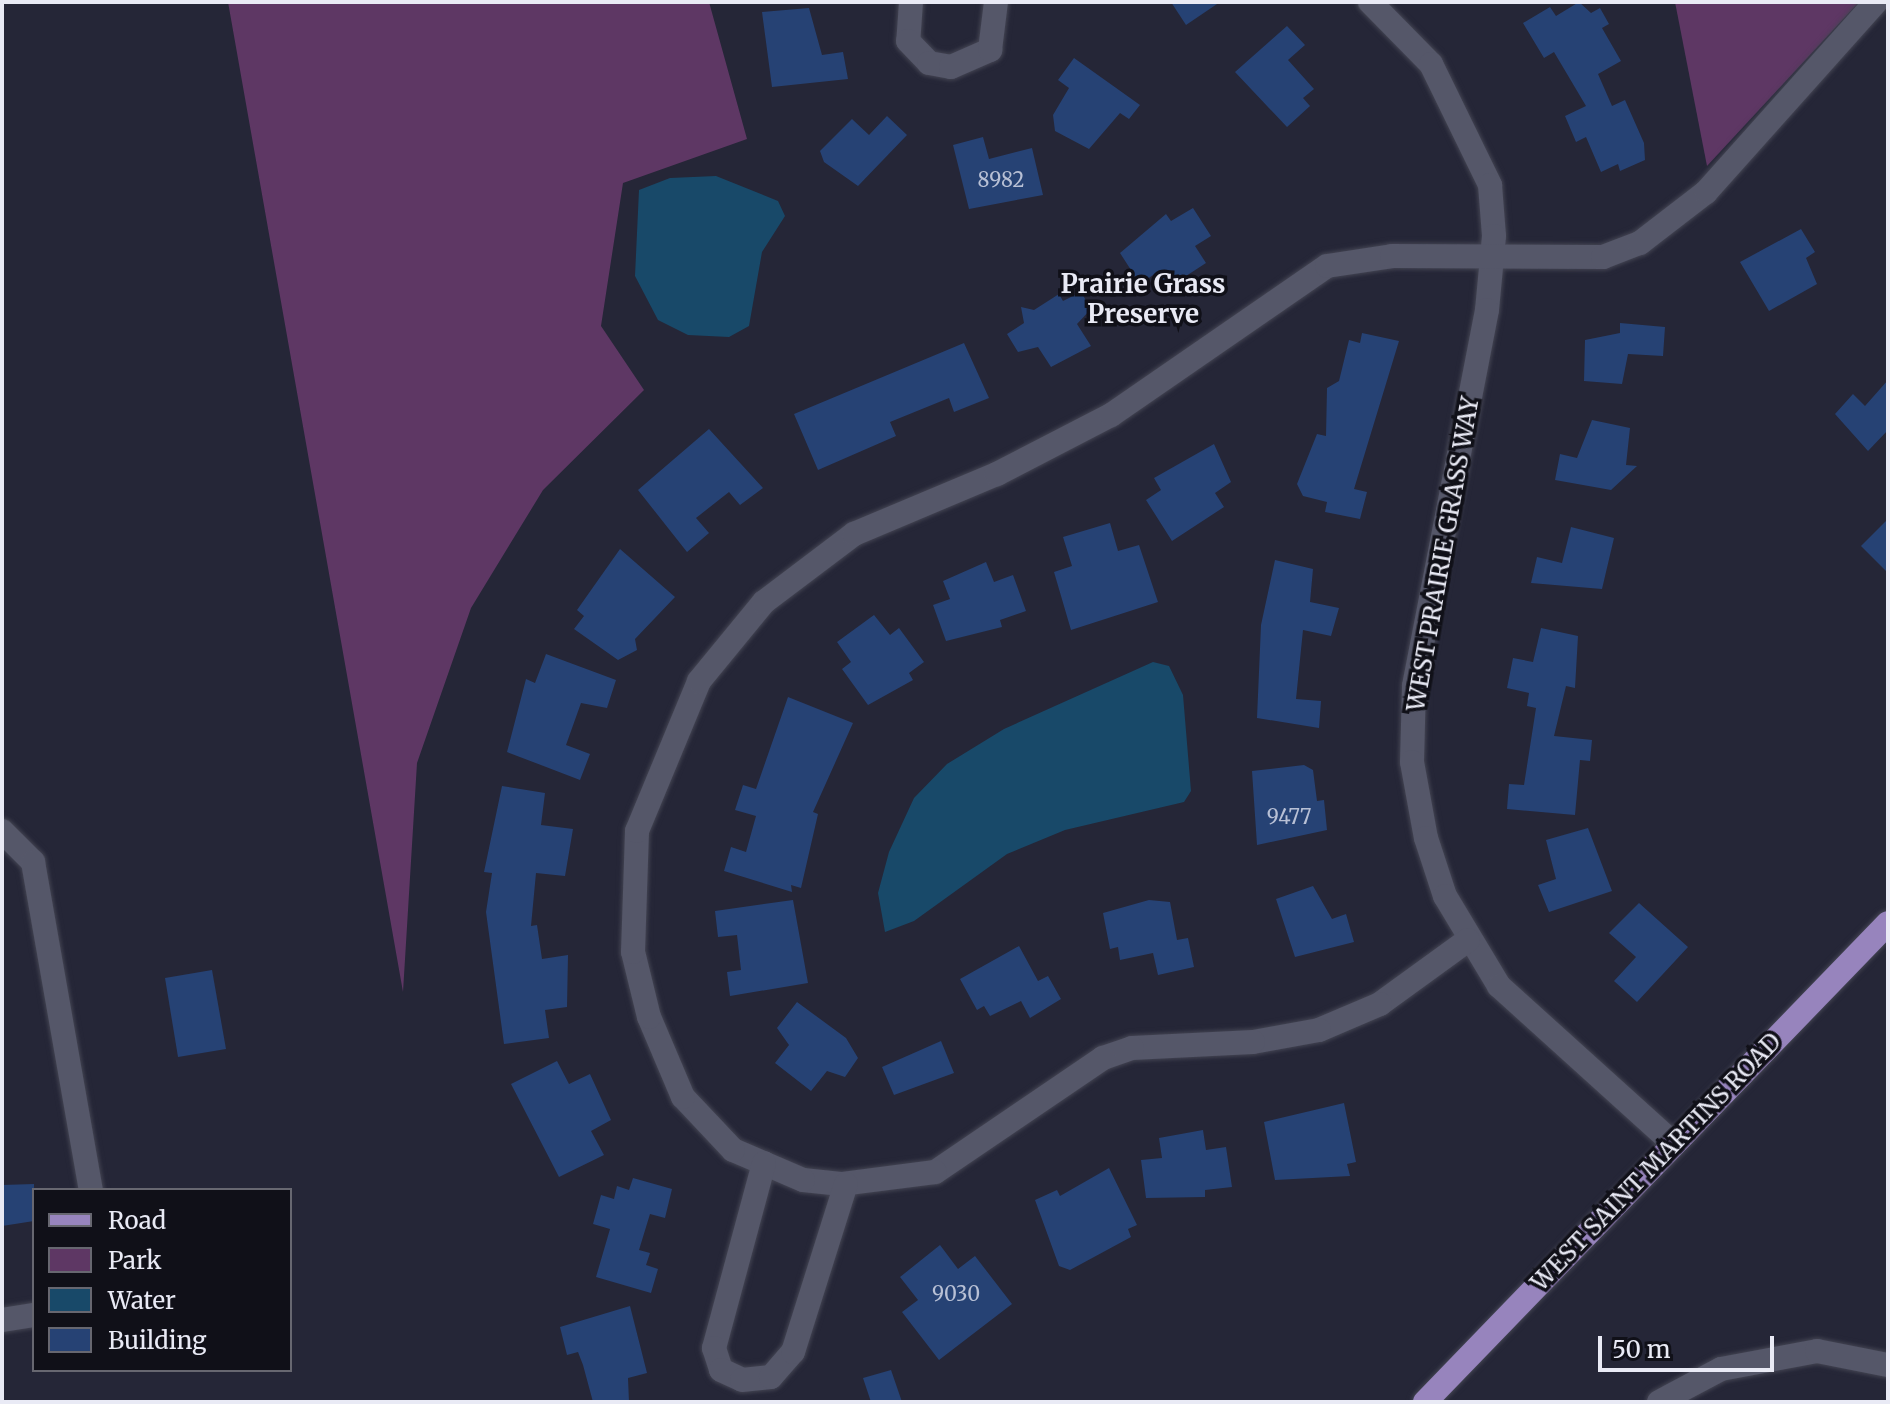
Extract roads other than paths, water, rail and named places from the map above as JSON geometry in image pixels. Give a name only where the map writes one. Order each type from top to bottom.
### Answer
[{"type":"main road","name":"WEST SAINT MARTINS ROAD","points":[[1425,1402],[1888,923]]},
{"type":"street","points":[[911,2],[908,41],[929,63],[951,67],[990,50],[996,2]]},
{"type":"street","name":"WEST PRAIRIE GRASS WAY","points":[[1370,2],[1431,64],[1490,185],[1492,255],[1414,686],[1412,762],[1426,838],[1468,940],[1538,1025],[1674,1144]]},
{"type":"street","points":[[1468,940],[1380,1004],[1319,1030],[1253,1042],[1132,1048],[1103,1058],[935,1172],[846,1184],[803,1180],[733,1150],[683,1097],[649,1017],[633,952],[637,831],[699,681],[764,602],[854,534],[997,474],[1111,415],[1327,266],[1392,256],[1603,257],[1640,243],[1706,192],[1876,2]]},
{"type":"street","points":[[2,831],[33,862],[91,1188]]},
{"type":"street","points":[[764,1163],[714,1348],[721,1370],[742,1380],[771,1377],[793,1352],[846,1184]]},
{"type":"street","points":[[2,1320],[32,1315]]},
{"type":"street","points":[[1659,1402],[1721,1369],[1817,1351],[1888,1365]]},
{"type":"water","points":[[716,176],[778,201],[785,216],[762,252],[749,326],[729,337],[688,335],[658,320],[635,276],[639,190],[670,178]]},
{"type":"water","points":[[1153,662],[1169,666],[1183,695],[1191,791],[1184,802],[1065,830],[1007,854],[914,921],[885,932],[878,893],[889,852],[914,798],[947,764],[1004,729]]},
{"type":"district","name":"Prairie Grass Preserve","points":[[1143,299]]}]
